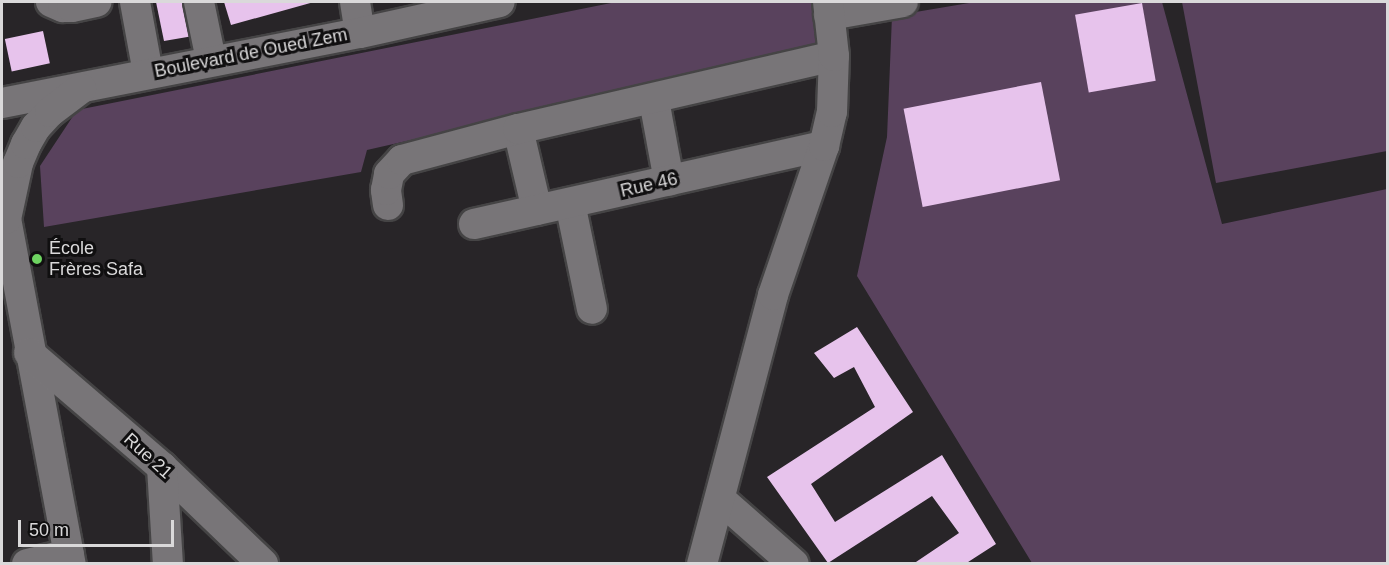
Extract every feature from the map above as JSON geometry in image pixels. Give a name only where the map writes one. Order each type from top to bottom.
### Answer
[{"type":"street","points":[[51,2],[63,7],[96,2]]},
{"type":"street","points":[[135,2],[148,73]]},
{"type":"street","points":[[199,2],[211,60]]},
{"type":"street","points":[[355,2],[360,33]]},
{"type":"street","name":"Boulevard de Oued Zem","points":[[2,103],[211,60],[360,33],[427,9],[492,2]]},
{"type":"street","points":[[702,564],[773,295],[824,146],[832,112],[834,56],[828,8],[903,2]]},
{"type":"street","points":[[388,205],[386,190],[389,174],[402,160],[518,129],[654,100],[834,56]]},
{"type":"street","points":[[27,564],[70,559],[29,353],[4,208],[18,163],[36,127],[51,112],[87,85]]},
{"type":"street","points":[[654,100],[669,181]]},
{"type":"street","points":[[518,129],[537,210]]},
{"type":"street","name":"Rue 46","points":[[474,224],[824,146]]},
{"type":"street","points":[[570,203],[592,309]]},
{"type":"street","name":"Rue 21","points":[[29,353],[162,467],[263,564]]},
{"type":"street","points":[[162,467],[168,564]]},
{"type":"street","points":[[720,499],[794,564]]},
{"type":"shaded area","points":[[616,2],[823,2],[828,45],[367,150],[361,172],[44,227],[40,166],[77,110]]},
{"type":"shaded area","points":[[975,2],[1162,2],[1222,224],[1387,189],[1387,563],[1032,563],[857,276],[887,137],[892,16]]},
{"type":"shaded area","points":[[1182,2],[1387,2],[1387,151],[1216,183]]},
{"type":"building","points":[[156,2],[193,2],[199,35],[164,41]]},
{"type":"building","points":[[224,2],[314,2],[231,25]]},
{"type":"building","points":[[1142,3],[1156,81],[1089,93],[1075,15]]},
{"type":"building","points":[[43,31],[50,63],[12,71],[5,39]]},
{"type":"building","points":[[1041,82],[1060,180],[923,207],[904,109]]},
{"type":"building","points":[[857,327],[913,412],[811,484],[835,522],[942,455],[996,544],[965,564],[913,564],[959,533],[932,496],[828,563],[767,477],[875,407],[854,367],[834,378],[814,353]]},
{"type":"place","name":"École Frères Safa","points":[[37,259]]}]
